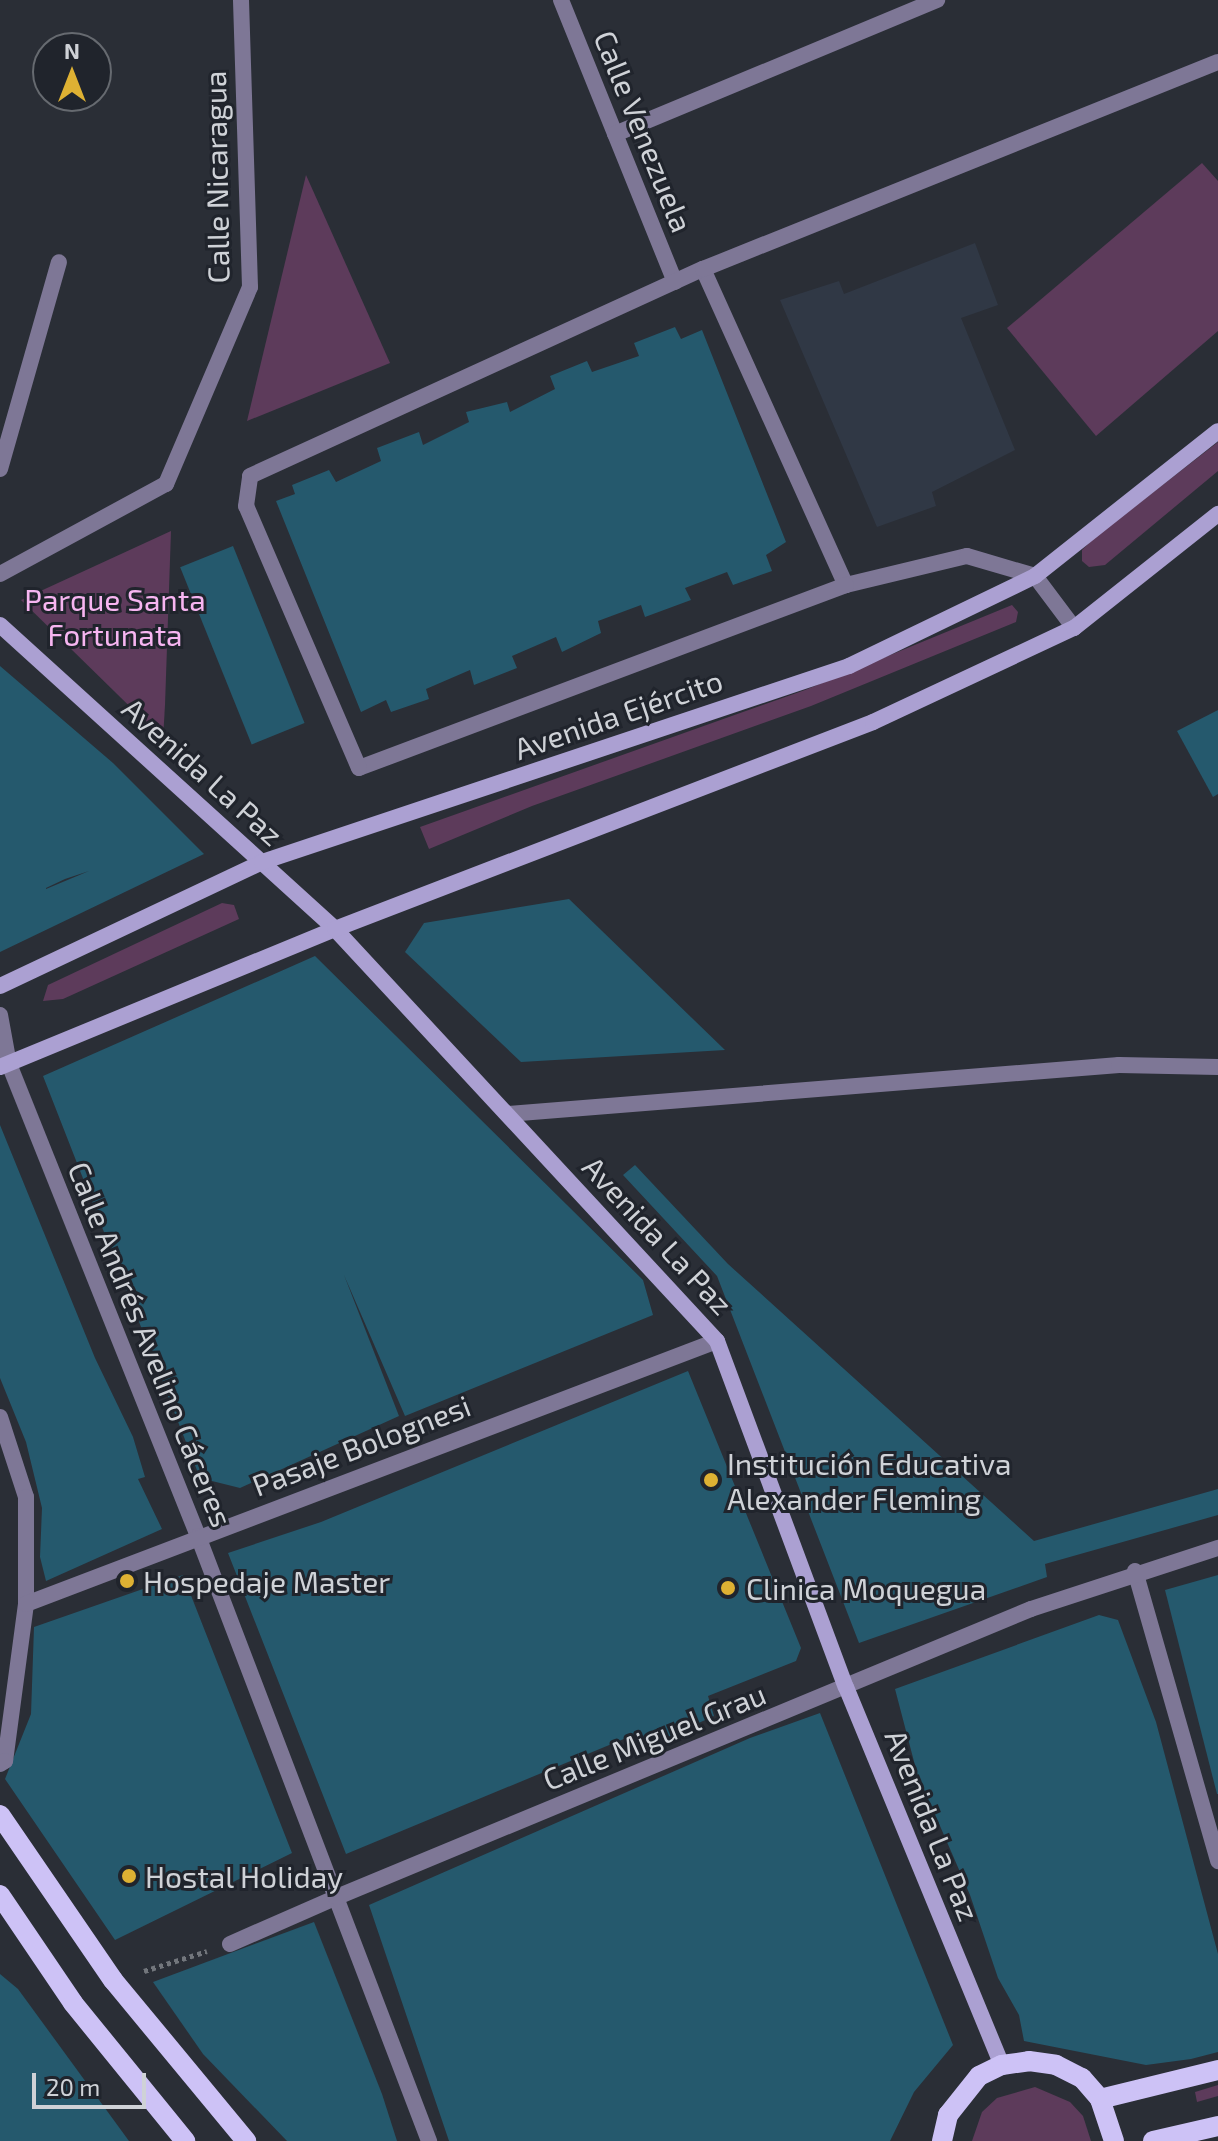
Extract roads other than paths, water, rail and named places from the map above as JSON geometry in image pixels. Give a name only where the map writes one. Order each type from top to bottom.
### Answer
[{"type":"main road","name":"Avenida Ejército","points":[[0,986],[262,862],[849,666],[1035,576],[1218,431]]},
{"type":"main road","points":[[4,1065],[335,929],[873,722],[1074,628],[1218,514]]},
{"type":"main road","name":"Avenida La Paz","points":[[0,625],[335,929],[717,1341],[846,1687],[1002,2065]]},
{"type":"main road","points":[[0,1815],[113,1980],[246,2141]]},
{"type":"main road","points":[[0,1895],[73,2003],[185,2141]]},
{"type":"main road","points":[[942,2141],[948,2115],[961,2093],[1002,2065],[1029,2061],[1056,2065],[1082,2078],[1100,2099],[1114,2141]]},
{"type":"main road","points":[[1100,2099],[1218,2070]]},
{"type":"main road","points":[[1153,2141],[1218,2126]]},
{"type":"street","name":"Calle Nicaragua","points":[[0,574],[166,484],[250,287],[241,0]]},
{"type":"street","name":"Calle Venezuela","points":[[561,0],[675,282]]},
{"type":"street","points":[[615,134],[937,0]]},
{"type":"street","points":[[1074,628],[1035,576],[967,556],[846,585],[359,768],[246,506],[250,476],[703,269],[1218,62]]},
{"type":"street","points":[[0,469],[59,262]]},
{"type":"street","points":[[703,269],[846,585]]},
{"type":"street","name":"Calle Andrés Avelino Cáceres","points":[[0,1015],[4,1065],[198,1536],[429,2141]]},
{"type":"street","points":[[507,1114],[1119,1065],[1218,1067]]},
{"type":"street","name":"Pasaje Bolognesi","points":[[26,1604],[717,1341]]},
{"type":"street","points":[[0,1417],[26,1497],[26,1604],[5,1761],[0,1764]]},
{"type":"street","name":"Calle Miguel Grau","points":[[230,1944],[846,1687],[1135,1571],[1218,1548]]},
{"type":"street","points":[[1135,1571],[1218,1861]]},
{"type":"place","name":"Institución Educativa Alexander Fleming","points":[[711,1480]]},
{"type":"place","name":"Hospedaje Master","points":[[127,1581]]},
{"type":"place","name":"Clinica Moquegua","points":[[728,1588]]},
{"type":"place","name":"Hostal Holiday","points":[[129,1876]]},
{"type":"park label","name":"Parque Santa Fortunata","points":[[115,616]]}]
